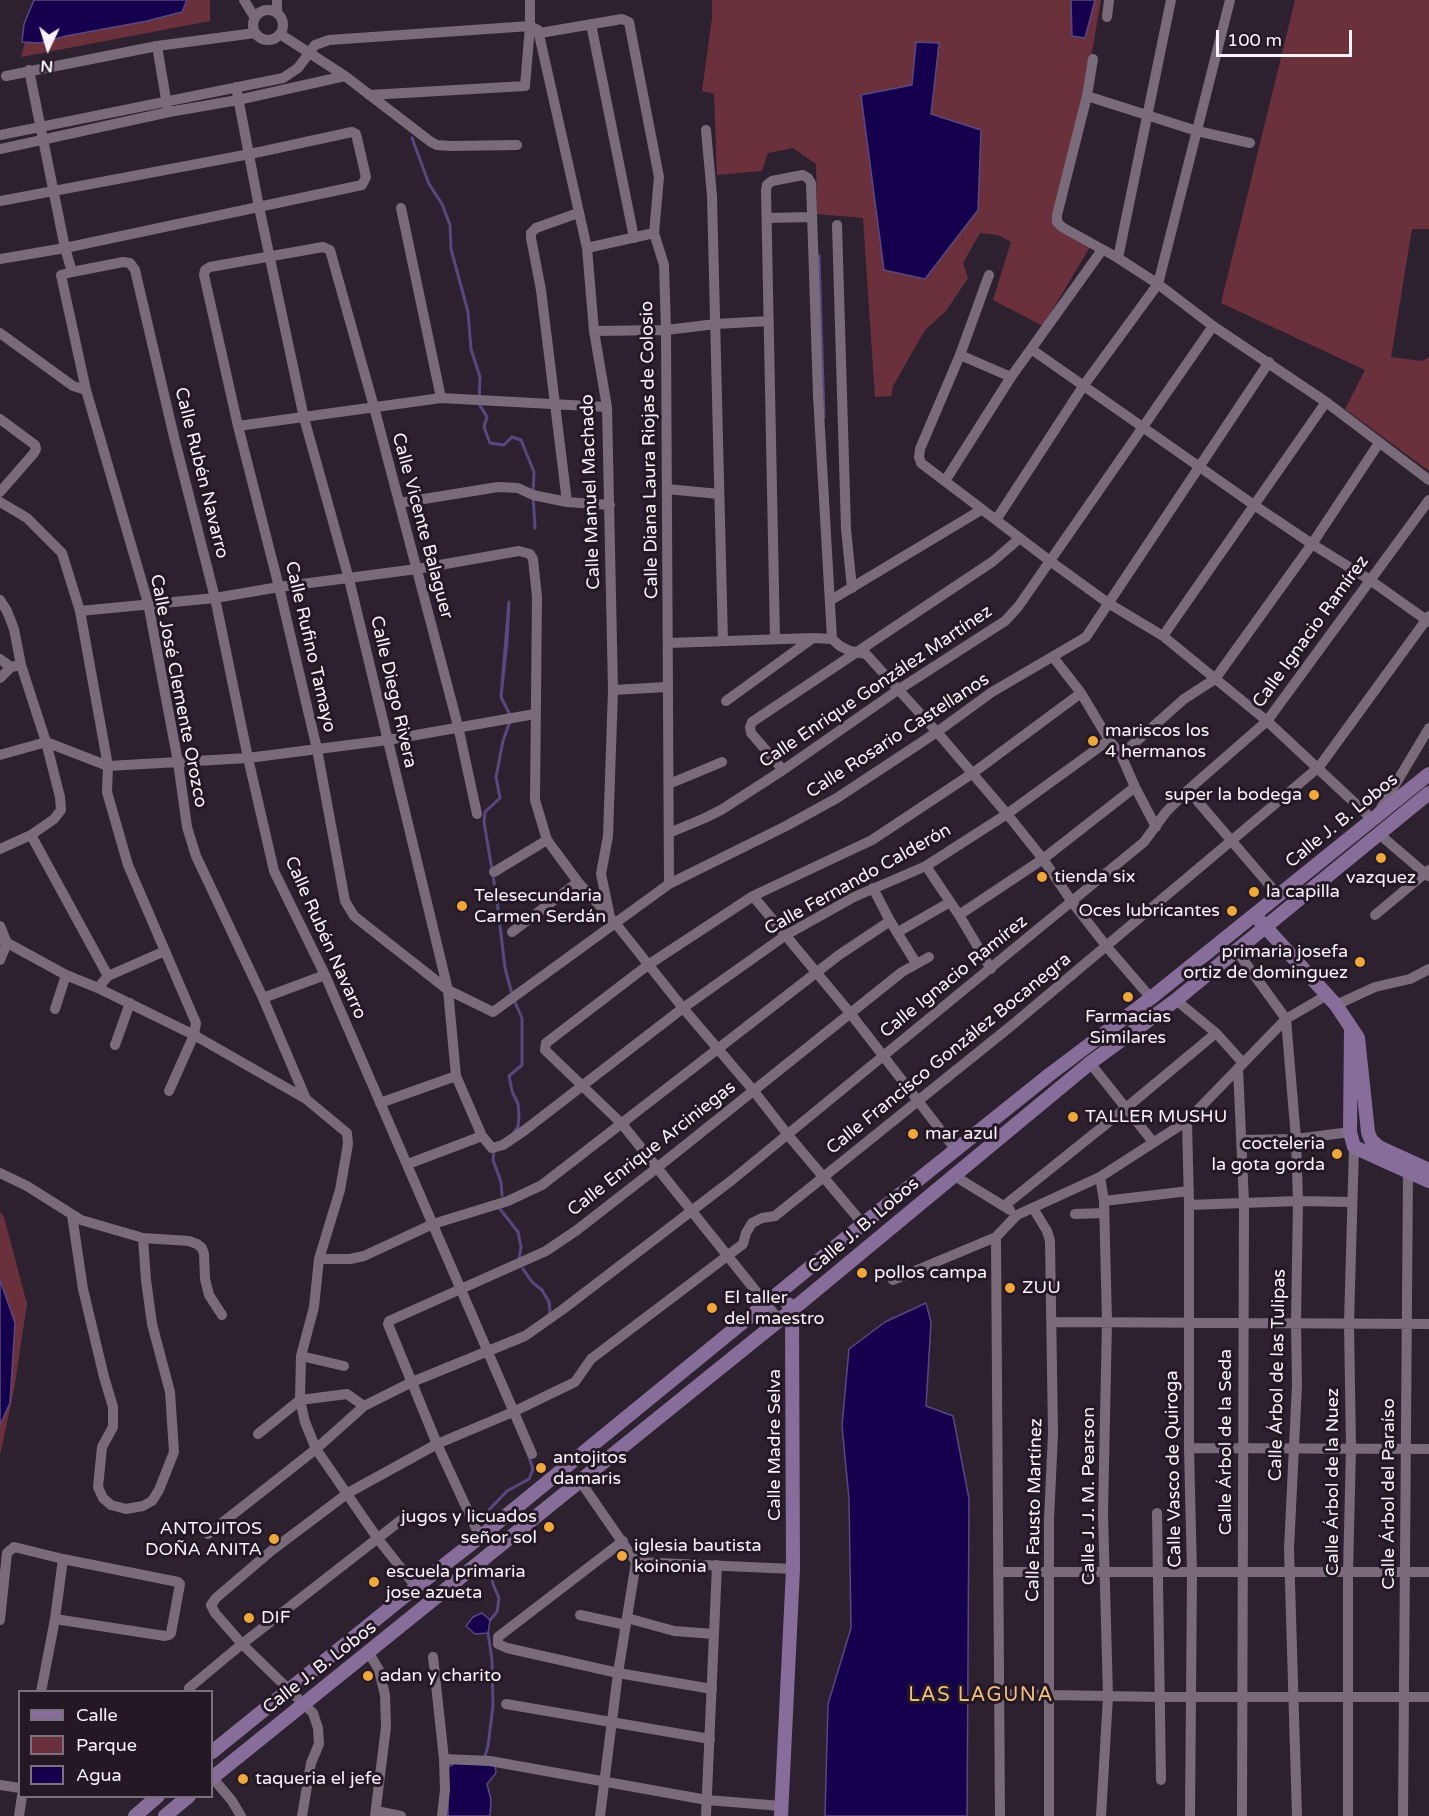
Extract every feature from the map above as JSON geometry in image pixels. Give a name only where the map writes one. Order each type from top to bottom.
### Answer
[{"type":"main road","name":"Calle J. B. Lobos","points":[[213,1777],[792,1310],[953,1174],[1090,1063],[1176,1000],[1265,927],[1429,774]]},
{"type":"main road","name":"Calle J. B. Lobos","points":[[213,1751],[1049,1075],[1150,998],[1278,895],[1376,823],[1429,793]]},
{"type":"main road","points":[[1254,914],[1331,1000],[1358,1038],[1368,1132],[1371,1140],[1379,1147],[1429,1170]]},
{"type":"main road","points":[[1351,1028],[1350,1132],[1354,1147],[1429,1181]]},
{"type":"main road","points":[[780,1293],[792,1310]]},
{"type":"main road","name":"Calle Madre Selva","points":[[781,1811],[793,1569],[792,1310]]},
{"type":"main road","points":[[135,1816],[157,1798]]},
{"type":"main road","points":[[165,1816],[188,1798]]},
{"type":"street","points":[[244,0],[255,18]]},
{"type":"street","points":[[277,0],[277,12]]},
{"type":"street","points":[[369,95],[525,86],[530,0]]},
{"type":"street","points":[[1107,17],[1109,0]]},
{"type":"street","points":[[1118,258],[1171,0]]},
{"type":"street","points":[[996,520],[1084,385],[1158,284],[1230,0]]},
{"type":"street","points":[[263,11],[277,12],[284,24],[280,34],[267,40],[259,37],[253,27],[255,18],[263,11]]},
{"type":"street","name":"Calle Diana Laura Riojas de Colosio","points":[[591,24],[628,20],[630,23],[659,177],[654,233],[664,265],[666,330],[669,884]]},
{"type":"street","points":[[0,135],[288,76],[298,68],[315,45],[337,38],[530,26],[535,27],[540,33],[591,24],[634,238]]},
{"type":"street","points":[[6,76],[157,46],[255,33]]},
{"type":"street","name":"Calle Manuel Machado","points":[[540,33],[587,248],[594,331],[607,407],[613,690],[608,836],[601,874],[613,920]]},
{"type":"street","points":[[280,34],[345,76],[430,142],[437,145],[517,145]]},
{"type":"street","points":[[157,46],[169,112]]},
{"type":"street","points":[[1093,59],[1087,96],[1057,222],[1158,284],[1213,326],[1326,402],[1429,480]]},
{"type":"street","points":[[29,70],[65,248],[72,272]]},
{"type":"street","points":[[0,149],[345,76]]},
{"type":"street","name":"Calle Diego Rivera","points":[[236,87],[304,418],[349,579],[448,990],[456,1076],[482,1136]]},
{"type":"street","points":[[1087,96],[1197,131],[1250,143]]},
{"type":"street","points":[[706,130],[712,196],[723,640]]},
{"type":"street","points":[[0,201],[355,132],[365,182],[362,185],[65,248],[0,259]]},
{"type":"street","points":[[775,639],[767,185],[771,181],[803,175],[811,183],[818,395],[832,639]]},
{"type":"street","points":[[401,208],[441,398]]},
{"type":"street","points":[[567,502],[541,290],[531,233],[536,228],[578,213]]},
{"type":"street","points":[[767,218],[812,217]]},
{"type":"street","points":[[837,225],[846,529],[852,588]]},
{"type":"street","points":[[587,248],[654,233]]},
{"type":"street","name":"Calle Vicente Balaguer","points":[[270,255],[323,247],[330,249],[458,726],[477,814]]},
{"type":"street","points":[[945,481],[1030,349],[1102,250]]},
{"type":"street","name":"Calle Rufino Tamayo","points":[[270,255],[210,267],[205,270],[204,275],[238,426],[317,749],[345,901],[354,916],[448,990]]},
{"type":"street","name":"Calle Rubén Navarro","points":[[72,272],[123,262],[130,263],[135,270],[215,598],[274,871],[325,975],[532,1454]]},
{"type":"street","name":"Calle José Clemente Orozco","points":[[72,272],[61,275],[86,390],[148,603],[178,762],[187,828],[196,856],[263,998],[306,1099]]},
{"type":"street","points":[[989,275],[960,355],[920,449],[921,463],[1108,603],[1162,636],[1268,721],[1428,873],[1375,915]]},
{"type":"street","points":[[594,331],[666,330],[769,321]]},
{"type":"street","name":"Calle Enrique González Martínez","points":[[669,833],[713,814],[783,770],[898,690],[1005,621],[1018,608],[1213,326]]},
{"type":"street","points":[[0,333],[73,386],[86,390]]},
{"type":"street","points":[[1030,349],[1254,505],[1371,580],[1428,620]]},
{"type":"street","points":[[960,355],[1011,377]]},
{"type":"street","name":"Calle Rosario Castellanos","points":[[448,990],[493,1012],[613,920],[669,884],[827,803],[937,732],[992,692],[1086,637],[1269,362]]},
{"type":"street","points":[[238,426],[441,398],[555,406],[607,407]]},
{"type":"street","points":[[1162,636],[1326,402]]},
{"type":"street","points":[[0,419],[35,445],[34,453],[0,492]]},
{"type":"street","points":[[1121,755],[1184,699],[1215,679],[1312,544],[1379,443]]},
{"type":"street","points":[[399,503],[498,487],[518,488],[533,495],[567,502],[610,505]]},
{"type":"street","points":[[667,489],[719,494]]},
{"type":"street","name":"Calle Ignacio Ramírez","points":[[208,1534],[316,1449],[364,1406],[412,1382],[487,1352],[537,1328],[788,1135],[1144,843],[1166,812],[1188,789],[1268,721],[1429,500]]},
{"type":"street","points":[[0,502],[27,518],[62,553],[80,610],[108,766],[107,792],[128,865],[196,1023],[194,1035],[169,1091]]},
{"type":"street","points":[[831,600],[981,510]]},
{"type":"street","points":[[783,770],[751,733],[752,722],[992,562],[1020,538]]},
{"type":"street","name":"Calle Manuel Machado","points":[[417,570],[519,551],[526,551],[533,559],[537,597],[535,800],[547,840],[578,882],[613,920],[683,1008],[863,1224]]},
{"type":"street","points":[[80,610],[215,598],[279,587],[417,570]]},
{"type":"street","points":[[0,600],[14,629],[16,666],[46,742],[60,797],[61,810],[54,819],[31,835],[0,849]]},
{"type":"street","name":"Calle Francisco González Bocanegra","points":[[242,1644],[215,1613],[211,1605],[216,1598],[271,1551],[348,1493],[437,1444],[513,1412],[575,1382],[589,1360],[743,1244],[752,1223],[762,1218],[775,1216],[1107,947],[1319,767],[1428,620]]},
{"type":"street","points":[[726,701],[813,638]]},
{"type":"street","points":[[669,643],[832,639],[850,651],[866,654],[1007,814],[1072,902],[1150,998]]},
{"type":"street","points":[[1053,657],[1081,693],[1109,740],[1121,755],[1135,788],[1156,827]]},
{"type":"street","points":[[0,659],[16,666]]},
{"type":"street","points":[[0,678],[16,666]]},
{"type":"street","points":[[613,690],[667,687]]},
{"type":"street","name":"Calle Fernando Calderón","points":[[584,1085],[545,1050],[547,1041],[648,965],[753,896],[872,840],[973,773],[1081,693]]},
{"type":"street","points":[[0,755],[46,742],[108,766],[248,758],[388,740],[535,714]]},
{"type":"street","points":[[1376,823],[1429,728]]},
{"type":"street","name":"Calle Fernando Calderón","points":[[482,1136],[492,1148],[503,1145],[683,1008],[786,935],[873,888],[926,866],[1007,814],[1109,740]]},
{"type":"street","points":[[669,784],[722,762]]},
{"type":"street","points":[[959,915],[1042,859],[1135,788]]},
{"type":"street","points":[[1188,789],[1278,895]]},
{"type":"street","points":[[31,835],[108,976]]},
{"type":"street","points":[[494,872],[547,840]]},
{"type":"street","points":[[926,866],[991,969]]},
{"type":"street","points":[[512,932],[578,882]]},
{"type":"street","points":[[873,888],[916,963]]},
{"type":"street","points":[[753,896],[850,1013],[956,1150]]},
{"type":"street","points":[[898,932],[950,902]]},
{"type":"street","points":[[319,1259],[350,1259],[364,1256],[433,1224],[523,1195],[542,1185],[867,935],[890,921]]},
{"type":"street","points":[[0,926],[3,941],[0,960]]},
{"type":"street","points":[[3,941],[66,975],[98,988],[194,1035],[306,1099],[347,1133],[348,1144],[340,1190],[319,1259],[314,1307],[301,1356],[300,1400],[305,1422],[316,1449],[378,1539],[416,1587]]},
{"type":"street","points":[[1236,950],[1286,1019]]},
{"type":"street","points":[[98,988],[108,976],[165,951]]},
{"type":"street","name":"Calle Enrique Arciniegas","points":[[412,1382],[388,1324],[391,1318],[546,1251],[577,1230],[658,1167],[850,1013],[916,963],[929,957]]},
{"type":"street","points":[[893,1280],[996,1237],[1017,1215],[1100,1177],[1187,1121],[1286,1019],[1331,1000],[1410,979],[1429,969]]},
{"type":"street","points":[[55,1009],[66,975]]},
{"type":"street","points":[[263,998],[325,975]]},
{"type":"street","points":[[1176,1000],[1216,1033],[1240,1065]]},
{"type":"street","points":[[115,1044],[130,1003]]},
{"type":"street","name":"Calle Árbol de las Tulipas","points":[[1286,1019],[1296,1139],[1298,1201],[1296,1323],[1298,1384],[1296,1449],[1291,1503],[1290,1573],[1297,1816]]},
{"type":"street","points":[[1004,1206],[1216,1033]]},
{"type":"street","points":[[1090,1063],[1153,1142]]},
{"type":"street","name":"Calle Árbol de la Seda","points":[[1240,1065],[1244,1203],[1242,1816]]},
{"type":"street","points":[[380,1103],[456,1076]]},
{"type":"street","points":[[584,1085],[622,1124],[658,1167],[779,1320]]},
{"type":"street","name":"Calle Vasco de Quiroga","points":[[1187,1121],[1192,1573],[1190,1816]]},
{"type":"street","points":[[1242,1140],[1296,1139],[1350,1132]]},
{"type":"street","points":[[408,1164],[482,1136]]},
{"type":"street","name":"Calle Árbol de la Nuez","points":[[1348,1816],[1350,1697],[1348,1573],[1351,1448],[1349,1323],[1354,1147]]},
{"type":"street","name":"Calle Árbol del Paraíso","points":[[1403,1816],[1408,1171]]},
{"type":"street","points":[[0,1173],[27,1186],[81,1220],[143,1238],[189,1240],[202,1248],[209,1295],[222,1315]]},
{"type":"street","points":[[953,1174],[1017,1215]]},
{"type":"street","name":"Calle J. J. M. Pearson","points":[[1100,1177],[1104,1207],[1107,1321],[1103,1514],[1108,1696],[1101,1816]]},
{"type":"street","points":[[1075,1214],[1189,1191]]},
{"type":"street","points":[[1189,1205],[1298,1201],[1352,1202]]},
{"type":"street","name":"Calle Fausto Martínez","points":[[1033,1208],[1047,1231],[1050,1242],[1052,1322],[1053,1434],[1049,1520],[1051,1572],[1048,1816]]},
{"type":"street","points":[[72,1215],[83,1289],[113,1407],[113,1426],[102,1447],[98,1487],[103,1498],[111,1505],[126,1509],[143,1506],[153,1501],[174,1452],[170,1392],[152,1324],[143,1238]]},
{"type":"street","points":[[996,1237],[1000,1816]]},
{"type":"street","points":[[1052,1322],[1429,1324]]},
{"type":"street","points":[[301,1356],[344,1365]]},
{"type":"street","points":[[412,1382],[437,1444],[480,1537]]},
{"type":"street","points":[[258,1434],[300,1400],[347,1394],[364,1406]]},
{"type":"street","points":[[1189,1448],[1429,1449]]},
{"type":"street","points":[[580,1481],[636,1562],[618,1673],[600,1816]]},
{"type":"street","points":[[1157,1513],[1161,1780]]},
{"type":"street","points":[[189,1688],[405,1517]]},
{"type":"street","points":[[623,1541],[498,1637],[498,1644],[618,1673],[712,1689]]},
{"type":"street","points":[[0,1620],[7,1552],[14,1547],[180,1584],[169,1635],[55,1618]]},
{"type":"street","points":[[42,1690],[63,1559]]},
{"type":"street","points":[[636,1562],[793,1569]]},
{"type":"street","points":[[706,1816],[717,1565]]},
{"type":"street","points":[[998,1572],[1242,1574],[1429,1572]]},
{"type":"street","points":[[580,1615],[626,1621],[674,1631],[714,1634]]},
{"type":"street","points":[[242,1644],[313,1713],[318,1728],[319,1744],[311,1763],[302,1816]]},
{"type":"street","points":[[369,1653],[379,1670],[385,1695],[386,1727],[376,1814],[401,1816]]},
{"type":"street","points":[[433,1657],[444,1760],[445,1790],[442,1816]]},
{"type":"street","points":[[999,1694],[1160,1697],[1429,1697]]},
{"type":"street","points":[[506,1704],[710,1739]]},
{"type":"street","points":[[444,1760],[490,1761],[781,1811]]},
{"type":"street","points":[[213,1779],[232,1801],[241,1816]]},
{"type":"street","points":[[0,1785],[18,1788]]},
{"type":"street","points":[[20,1816],[22,1798]]},
{"type":"green space","points":[[36,0],[210,0],[210,21],[21,57]]},
{"type":"green space","points":[[712,0],[1101,0],[1075,152],[1057,226],[1091,245],[1043,326],[993,300],[1011,242],[998,235],[980,233],[963,263],[968,278],[946,311],[925,330],[893,386],[891,396],[875,397],[863,218],[817,214],[816,164],[793,148],[768,153],[762,171],[717,175],[714,94],[702,91],[712,18]]},
{"type":"green space","points":[[1295,0],[1429,0],[1429,229],[1412,229],[1391,357],[1422,361],[1429,357],[1429,471],[1345,409],[1365,370],[1221,303]]},
{"type":"green space","points":[[0,1211],[4,1217],[27,1304],[14,1390],[0,1455]]},
{"type":"water","points":[[34,0],[187,0],[182,12],[147,21],[40,43],[22,42],[24,24]]},
{"type":"water","points":[[1071,0],[1095,0],[1085,38],[1072,36]]},
{"type":"water","points":[[916,42],[939,43],[931,114],[981,130],[978,210],[925,279],[884,270],[861,95],[912,85]]},
{"type":"water","points":[[0,1280],[15,1323],[10,1403],[0,1425]]},
{"type":"water","points":[[926,1303],[931,1322],[926,1406],[953,1416],[969,1499],[967,1816],[825,1816],[828,1704],[851,1628],[849,1499],[842,1426],[849,1349],[885,1322]]},
{"type":"water","points":[[482,1613],[490,1620],[488,1633],[475,1634],[466,1626],[473,1617]]},
{"type":"water","points":[[459,1761],[495,1765],[496,1773],[487,1784],[491,1800],[490,1816],[448,1816],[448,1767]]},
{"type":"waterway","points":[[412,138],[429,184],[442,204],[450,225],[451,249],[468,312],[471,349],[480,377],[479,404],[487,417],[484,427],[490,443],[504,445],[512,437],[521,440],[534,472],[535,528]]},
{"type":"waterway","points":[[819,256],[824,417]]},
{"type":"waterway","points":[[501,697],[509,602],[507,641],[501,697],[510,715]]},
{"type":"waterway","points":[[510,721],[503,741],[496,777],[500,798],[485,812],[484,822],[505,968],[512,994]]},
{"type":"waterway","points":[[514,1000],[522,1018],[522,1065],[509,1076],[519,1114],[518,1127],[514,1132]]},
{"type":"waterway","points":[[494,1151],[493,1160],[501,1182],[502,1195]]},
{"type":"waterway","points":[[500,1209],[518,1232],[521,1247],[519,1259]]},
{"type":"waterway","points":[[523,1269],[532,1282],[542,1290],[549,1302],[550,1313]]},
{"type":"waterway","points":[[486,1513],[507,1491],[529,1479],[533,1469],[529,1457]]},
{"type":"waterway","points":[[489,1566],[499,1598],[497,1612],[490,1620]]},
{"type":"waterway","points":[[484,1759],[493,1706],[492,1660],[488,1633]]},
{"type":"place","name":"mariscos los 4 hermanos","points":[[1093,741]]},
{"type":"place","name":"super la bodega","points":[[1314,795]]},
{"type":"place","name":"vazquez","points":[[1381,858]]},
{"type":"place","name":"tienda six","points":[[1042,877]]},
{"type":"place","name":"la capilla","points":[[1254,892]]},
{"type":"place","name":"Telesecundaria Carmen Serdán","points":[[462,906]]},
{"type":"place","name":"Oces lubricantes","points":[[1232,911]]},
{"type":"place","name":"primaria josefa ortiz de dominguez","points":[[1360,962]]},
{"type":"place","name":"Farmacias Similares","points":[[1128,997]]},
{"type":"place","name":"TALLER MUSHU","points":[[1073,1117]]},
{"type":"place","name":"mar azul","points":[[913,1134]]},
{"type":"place","name":"cocteleria la gota gorda","points":[[1337,1154]]},
{"type":"place","name":"pollos campa","points":[[862,1273]]},
{"type":"place","name":"ZUU","points":[[1010,1288]]},
{"type":"place","name":"El taller del maestro","points":[[712,1308]]},
{"type":"place","name":"antojitos damaris","points":[[541,1468]]},
{"type":"place","name":"jugos y licuados señor sol","points":[[549,1527]]},
{"type":"place","name":"ANTOJITOS DOÑA ANITA","points":[[274,1539]]},
{"type":"place","name":"iglesia bautista koinonia","points":[[622,1556]]},
{"type":"place","name":"escuela primaria jose azueta","points":[[374,1582]]},
{"type":"place","name":"DIF","points":[[249,1618]]},
{"type":"place","name":"adan y charito","points":[[368,1676]]},
{"type":"place","name":"taqueria el jefe","points":[[243,1779]]},
{"type":"district","name":"LAS LAGUNA","points":[[981,1696]]}]
